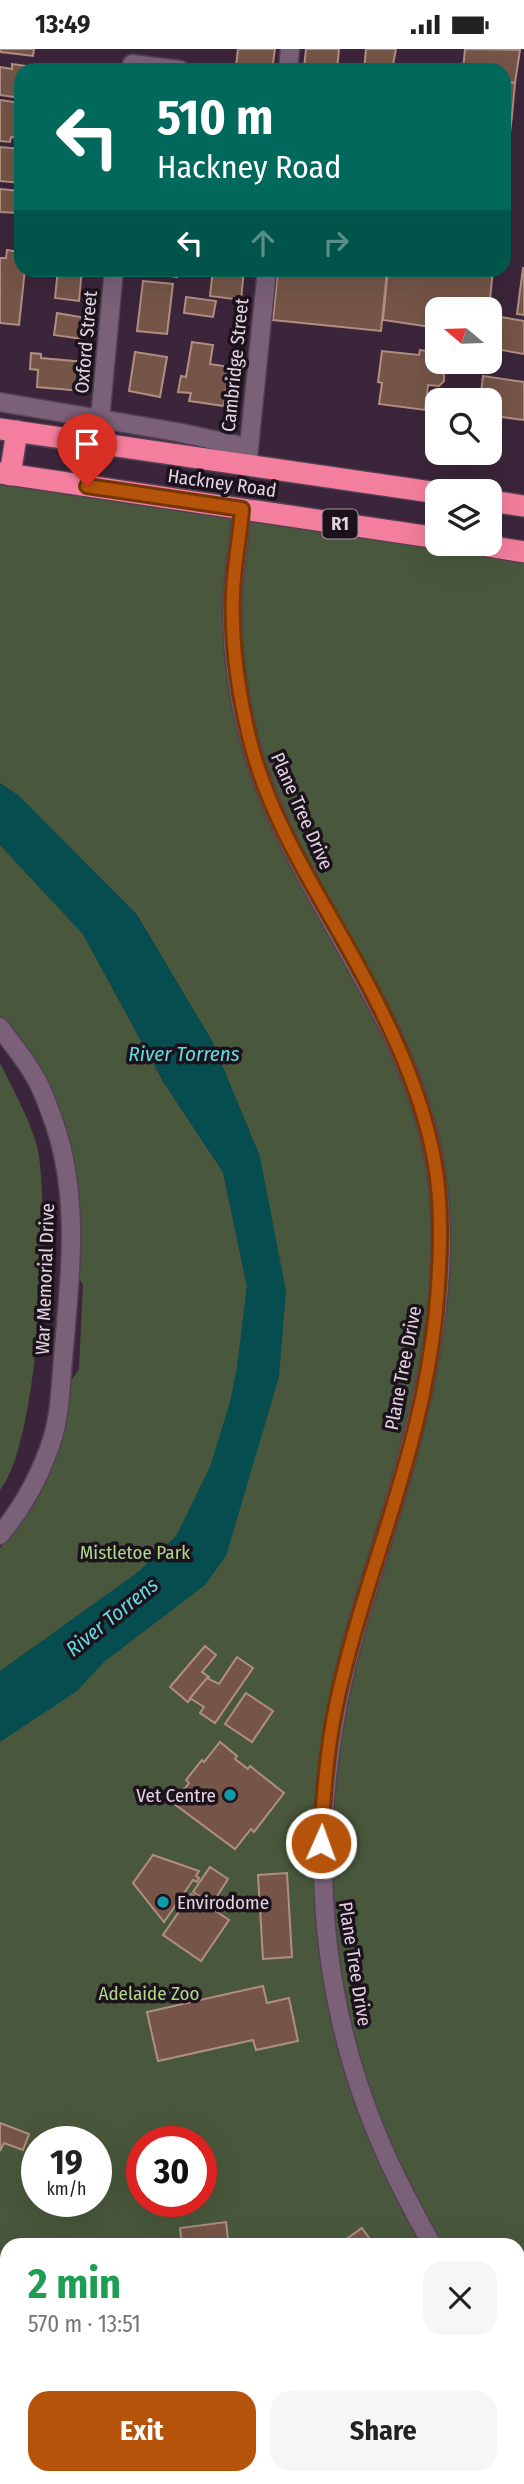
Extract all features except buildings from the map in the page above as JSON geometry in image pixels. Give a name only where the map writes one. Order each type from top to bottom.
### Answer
[{"type":"highway","name":"Hackney Road","points":[[8,430],[248,457],[425,491]]},
{"type":"highway","points":[[5,474],[8,430]]},
{"type":"highway","name":"Hackney Road","points":[[5,474],[425,536]]},
{"type":"highway","points":[[502,503],[524,506]]},
{"type":"highway","points":[[502,548],[524,552]]},
{"type":"street","name":"Oxford Street","points":[[100,419],[113,277]]},
{"type":"street","name":"Cambridge Street","points":[[248,457],[266,277]]},
{"type":"street","name":"Hackney Road","points":[[0,402],[213,440],[248,457]]},
{"type":"street","name":"Plane Tree Drive","points":[[242,509],[233,594],[234,650],[253,754],[282,829],[375,997],[412,1080],[434,1159],[441,1228],[433,1341],[404,1472],[356,1628],[335,1711],[321,1843],[330,1957],[355,2075],[369,2117],[400,2186],[428,2238]]},
{"type":"street","name":"War Memorial Drive","points":[[0,1027],[36,1077],[62,1147],[70,1188],[70,1237],[66,1326],[54,1434],[43,1466],[0,1535]]},
{"type":"green space","points":[[0,484],[425,547],[425,556],[484,556],[524,562],[524,2238],[0,2238],[0,1548],[34,1505],[51,1468],[65,1425],[71,1381],[79,1369],[83,1285],[77,1275],[77,1186],[0,1016],[0,845],[83,934],[164,1083],[223,1172],[247,1286],[238,1367],[278,1377],[260,1157],[212,1041],[137,915],[19,796],[0,783]]},
{"type":"green space","points":[[0,1063],[36,1142],[43,1224],[42,1273],[32,1378],[24,1426],[13,1464],[0,1490]]},
{"type":"water","name":"River Torrens","points":[[0,783],[19,796],[137,915],[212,1041],[260,1157],[286,1291],[279,1377],[226,1556],[205,1585],[104,1662],[77,1691],[0,1742],[0,1671],[138,1572],[176,1536],[210,1467],[230,1402],[247,1286],[223,1172],[164,1083],[83,934],[0,845]]},
{"type":"place","name":"Vet Centre","points":[[230,1795]]},
{"type":"place","name":"Envirodome","points":[[163,1902]]},
{"type":"route","points":[[87,486],[242,509],[233,594],[234,650],[253,754],[282,829],[375,997],[412,1080],[434,1159],[441,1228],[438,1302],[433,1341],[404,1472],[356,1628],[335,1711],[323,1799],[321,1843]]},
{"type":"park label","name":"Mistletoe Park","points":[[135,1552]]},
{"type":"park label","name":"Adelaide Zoo","points":[[149,1993]]}]
